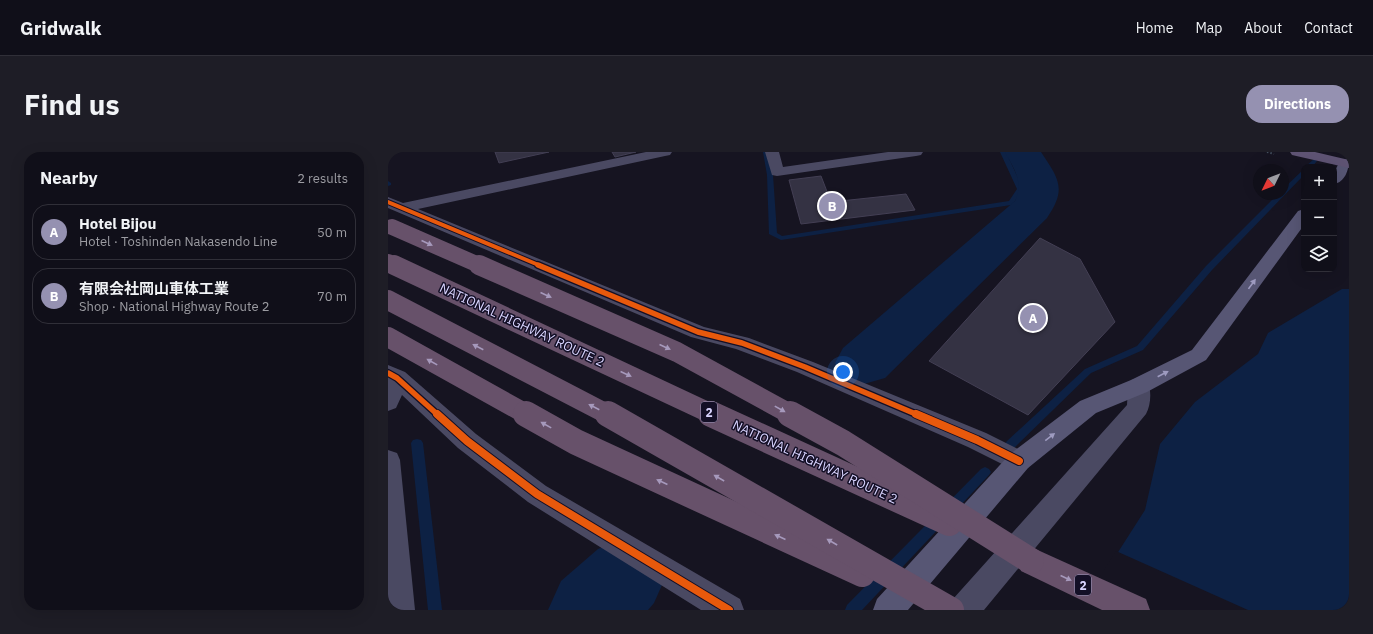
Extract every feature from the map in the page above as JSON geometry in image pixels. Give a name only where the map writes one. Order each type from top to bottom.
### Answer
[{"type":"highway","points":[[392,216],[677,352],[842,443],[1031,561]]},
{"type":"highway","name":"NATIONAL HIGHWAY ROUTE 2","points":[[388,262],[1135,610]]},
{"type":"highway","points":[[388,300],[606,413],[951,610]]},
{"type":"highway","points":[[388,337],[576,442],[750,524],[944,610]]},
{"type":"main road","points":[[1297,152],[1348,163],[1337,176]]},
{"type":"main road","points":[[888,610],[1019,461],[1088,406],[1139,386],[1199,355],[1301,218]]},
{"type":"street","points":[[392,216],[665,152]]},
{"type":"street","points":[[772,152],[777,172],[916,152]]},
{"type":"street","points":[[392,216],[698,332],[742,343],[805,367],[977,440],[1019,461]]},
{"type":"street","points":[[391,384],[537,494],[729,610]]},
{"type":"street","points":[[964,610],[1138,408],[1139,386]]},
{"type":"street","points":[[388,460],[400,610]]},
{"type":"water","points":[[1342,289],[1349,289],[1349,610],[1081,610],[1145,510],[1160,444],[1195,402],[1258,354],[1268,333]]},
{"type":"pier","points":[[1116,551],[1248,610],[1079,610]]},
{"type":"building","points":[[495,152],[549,152],[499,163]]},
{"type":"building","points":[[612,152],[636,152],[615,157]]},
{"type":"building","points":[[821,176],[831,202],[906,194],[915,210],[801,224],[789,180]]},
{"type":"building","points":[[1040,238],[1080,259],[1115,322],[1028,415],[929,361]]},
{"type":"waterway","points":[[766,152],[770,175],[773,234],[781,238],[1011,203],[1020,189],[1003,152]]},
{"type":"waterway","points":[[864,363],[1032,209],[1037,200],[1040,186],[1036,173],[1023,152]]},
{"type":"waterway","points":[[1311,164],[1314,161]]},
{"type":"waterway","points":[[1289,187],[1301,174]]},
{"type":"waterway","points":[[1011,444],[1088,371],[1140,348],[1209,268],[1276,200]]},
{"type":"waterway","points":[[417,443],[435,610]]},
{"type":"waterway","points":[[852,610],[985,472]]},
{"type":"waterway","points":[[590,610],[626,576]]},
{"type":"cycle path","points":[[388,202],[698,332],[742,343],[805,367],[977,440],[1019,461]]},
{"type":"cycle path","points":[[388,373],[397,378],[467,441],[537,494],[729,610]]},
{"type":"place","name":"有限会社岡山車体工業","points":[[832,206]]},
{"type":"place","name":"Hotel Bijou","points":[[1033,318]]}]
